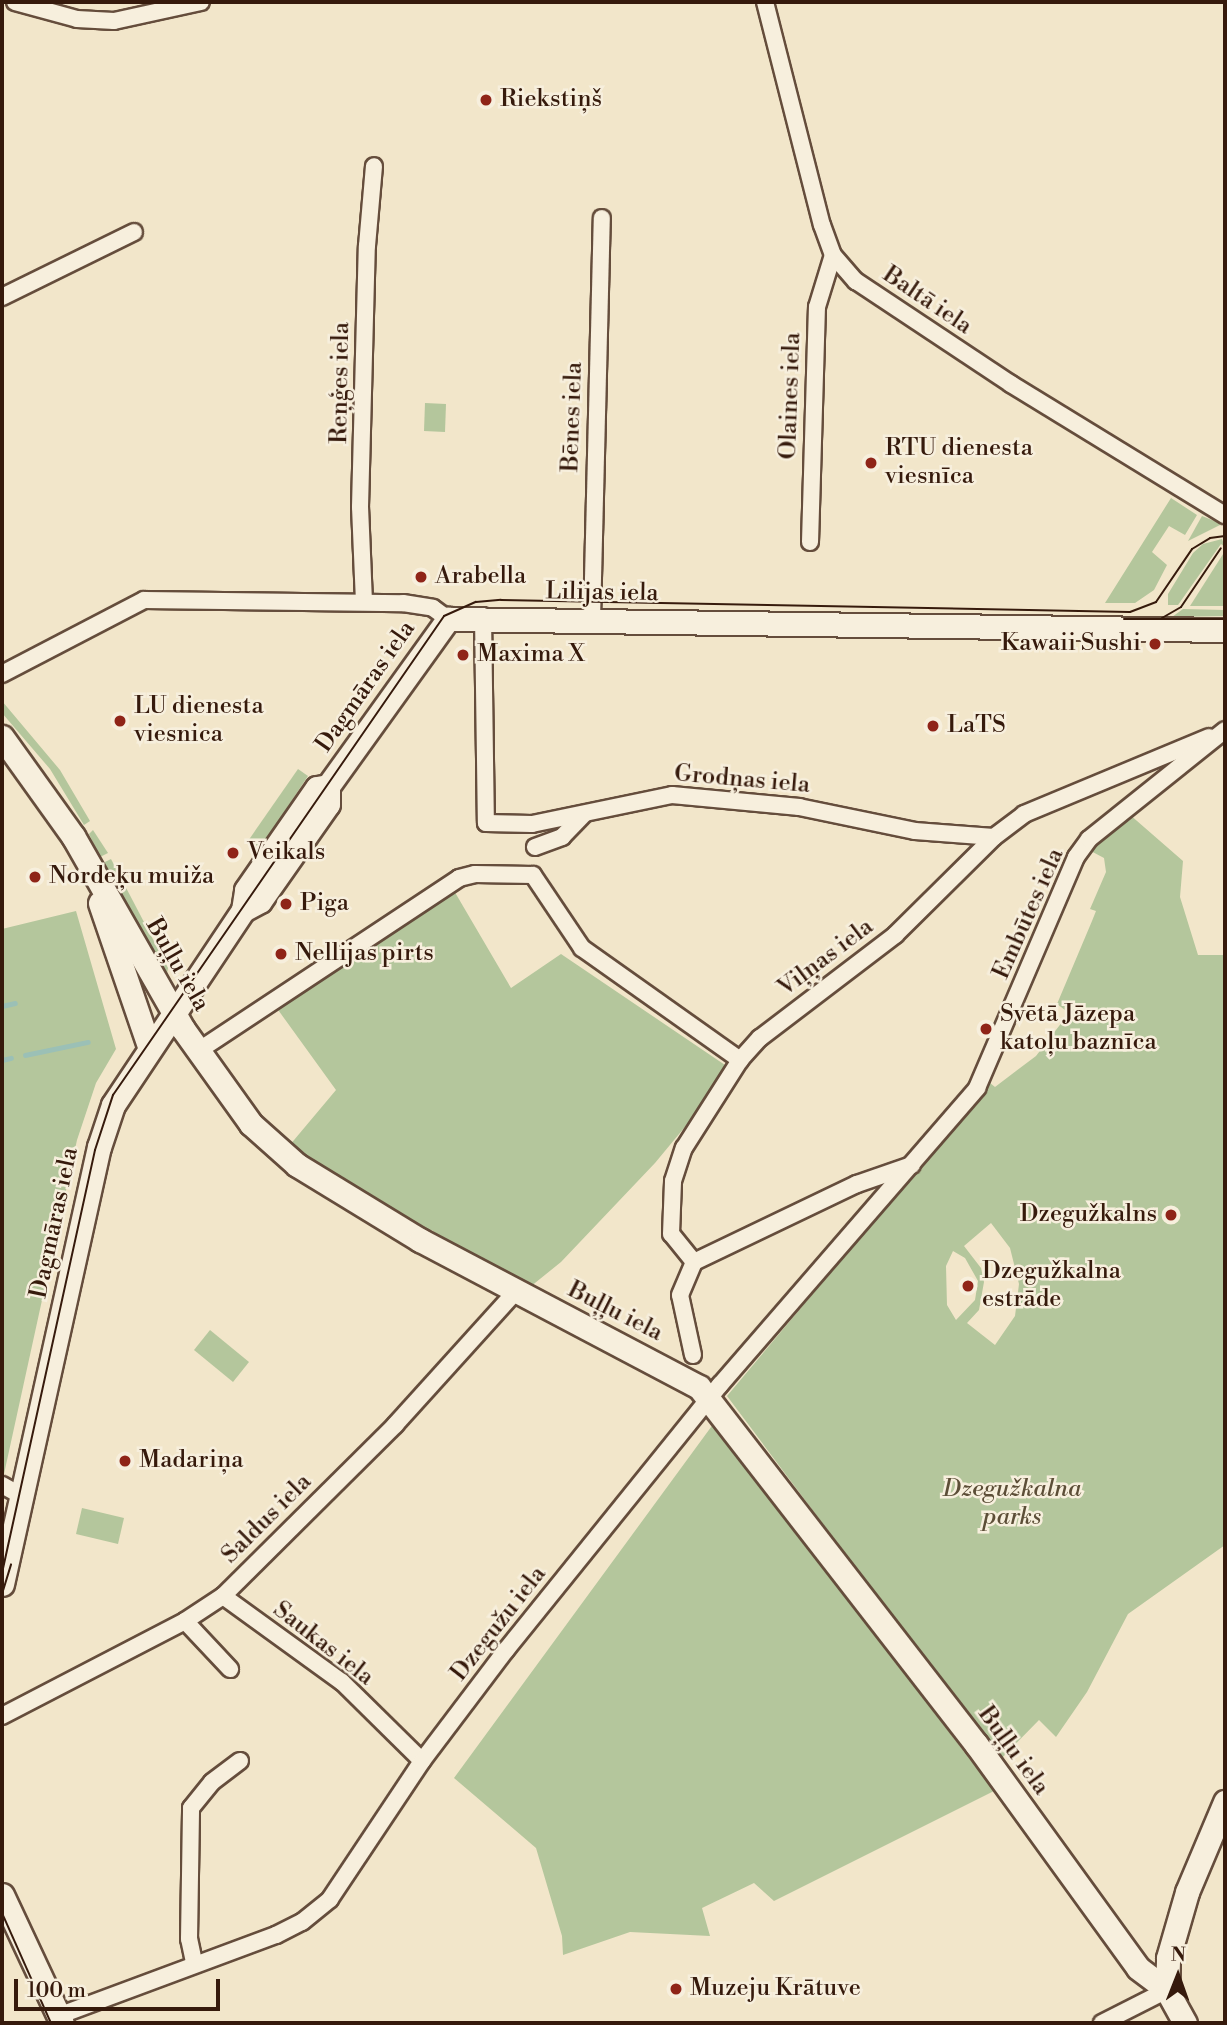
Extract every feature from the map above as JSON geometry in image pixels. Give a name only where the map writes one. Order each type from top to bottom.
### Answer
[{"type":"street","points":[[15,2],[77,19],[114,21],[201,2]]},
{"type":"street","name":"Baltā iela","points":[[765,2],[833,255],[856,281],[1225,516]]},
{"type":"street","name":"Reņģes iela","points":[[364,602],[360,508],[367,246],[374,166]]},
{"type":"street","name":"Bēnes iela","points":[[592,619],[602,218]]},
{"type":"street","points":[[2,297],[134,232]]},
{"type":"street","name":"Olaines iela","points":[[810,542],[817,307],[833,255]]},
{"type":"street","points":[[2,674],[144,600],[421,604],[448,619]]},
{"type":"street","name":"Lilijas iela","points":[[448,619],[483,616],[1225,630]]},
{"type":"street","name":"Grodņas iela","points":[[483,616],[486,823],[532,824],[671,795],[799,807],[915,831],[994,837]]},
{"type":"street","name":"Dagmāras iela","points":[[2,1584],[12,1491],[101,1138],[124,1083],[243,910],[260,901],[328,804],[328,786],[448,619]]},
{"type":"street","name":"Viļņas iela","points":[[694,1262],[671,1234],[673,1181],[684,1148],[740,1060],[780,1021],[895,935],[994,837],[1024,814],[1222,732]]},
{"type":"street","name":"Embūtes iela","points":[[915,1164],[977,1088],[979,1075],[1034,961],[1076,858],[1089,839],[1169,779],[1222,732]]},
{"type":"street","name":"Buļļu iela","points":[[2,737],[39,784],[90,864],[198,1051],[251,1124],[278,1151],[420,1240],[673,1370],[709,1399],[976,1744],[1138,1968],[1167,1990]]},
{"type":"street","points":[[535,847],[562,837],[584,814]]},
{"type":"street","points":[[532,824],[535,847],[533,875],[582,948],[740,1060]]},
{"type":"street","points":[[90,864],[149,1046]]},
{"type":"street","points":[[198,1051],[459,878],[475,874],[533,875]]},
{"type":"street","points":[[693,1354],[680,1295],[694,1262],[857,1184],[915,1164]]},
{"type":"street","name":"Dzegužu iela","points":[[60,2020],[194,1962],[276,1935],[316,1912],[330,1899],[422,1761],[506,1650],[709,1399],[915,1164]]},
{"type":"street","name":"Saldus iela","points":[[2,1716],[186,1621],[223,1595],[395,1425],[516,1291]]},
{"type":"street","name":"Saukas iela","points":[[223,1595],[342,1682],[422,1761]]},
{"type":"street","points":[[186,1621],[230,1669]]},
{"type":"street","points":[[194,1962],[189,1939],[191,1808],[212,1782],[240,1760]]},
{"type":"street","points":[[1185,2023],[1167,1990],[1168,1958],[1187,1892],[1225,1802]]},
{"type":"street","points":[[2,1895],[60,2020]]},
{"type":"street","points":[[1102,2023],[1167,1990]]},
{"type":"green space","points":[[425,403],[446,404],[445,432],[424,431]]},
{"type":"green space","points":[[1171,498],[1197,515],[1185,535],[1169,526],[1152,552],[1167,565],[1154,590],[1135,603],[1105,603]]},
{"type":"green space","points":[[1202,516],[1222,524],[1188,541]]},
{"type":"green space","points":[[1222,539],[1225,547],[1221,544],[1178,605],[1168,605],[1168,594],[1193,553],[1203,544]]},
{"type":"green space","points":[[1225,551],[1225,606],[1190,606]]},
{"type":"green space","points":[[1183,609],[1225,610],[1225,616],[1172,617]]},
{"type":"green space","points":[[2,701],[60,770],[90,821],[84,825],[50,769],[2,713]]},
{"type":"green space","points":[[298,769],[308,776],[259,850],[248,841]]},
{"type":"green space","name":"Dzegužkalna parks","points":[[1129,814],[1183,861],[1180,897],[1198,955],[1225,955],[1225,1545],[1128,1614],[1087,1692],[1056,1737],[1039,1720],[1000,1760],[727,1396],[990,1083],[995,1087],[1036,1056],[1069,1013],[1057,1004],[1096,911],[1090,909],[1106,872],[1104,858],[1087,849]],"holes":[[[991,1223],[1010,1248],[1019,1284],[1015,1316],[995,1345],[967,1323],[979,1310],[984,1282],[981,1268],[964,1246]],[[953,1251],[965,1258],[978,1281],[975,1300],[956,1320],[947,1305],[946,1266]]]},
{"type":"green space","points":[[93,830],[108,853],[100,857],[89,834]]},
{"type":"green space","points":[[111,859],[168,968],[166,980],[103,863]]},
{"type":"green space","points":[[453,889],[511,988],[561,954],[725,1065],[713,1093],[655,1163],[561,1262],[530,1287],[442,1240],[432,1230],[423,1230],[289,1146],[336,1090],[276,1007]]},
{"type":"green space","points":[[76,911],[116,1049],[96,1083],[77,1140],[4,1474],[2,929]]},
{"type":"green space","points":[[210,1330],[249,1362],[233,1382],[194,1350]]},
{"type":"green space","points":[[714,1423],[994,1791],[774,1901],[754,1883],[702,1908],[710,1936],[630,1932],[563,1955],[562,1936],[536,1848],[454,1778]]},
{"type":"green space","points":[[82,1508],[124,1518],[118,1544],[76,1534]]},
{"type":"waterway","points":[[2,1006],[15,1003]]},
{"type":"waterway","points":[[25,1055],[88,1042]]},
{"type":"waterway","points":[[2,1060],[11,1058]]},
{"type":"tram line","points":[[2,1573],[95,1150],[113,1095],[444,616],[476,602],[501,600],[1130,612],[1156,602],[1192,549],[1210,538],[1225,536]]},
{"type":"tram line","points":[[1162,618],[1181,607],[1221,548]]},
{"type":"tram line","points":[[1124,619],[1225,619]]},
{"type":"tram line","points":[[2,1594],[11,1564]]},
{"type":"tram line","points":[[2,1913],[51,2023]]},
{"type":"place","name":"Riekstiņš","points":[[486,100]]},
{"type":"place","name":"RTU dienesta viesnīca","points":[[871,463]]},
{"type":"place","name":"Arabella","points":[[421,577]]},
{"type":"place","name":"Kawaii Sushi","points":[[1155,644]]},
{"type":"place","name":"Maxima X","points":[[463,655]]},
{"type":"place","name":"LU dienesta viesnica","points":[[120,721]]},
{"type":"place","name":"LaTS","points":[[933,726]]},
{"type":"place","name":"Veikals","points":[[233,853]]},
{"type":"place","name":"Nordeķu muiža","points":[[35,877]]},
{"type":"place","name":"Piga","points":[[286,904]]},
{"type":"place","name":"Nellijas pirts","points":[[281,954]]},
{"type":"place","name":"Svētā Jāzepa katoļu baznīca","points":[[986,1029]]},
{"type":"place","name":"Dzegužkalns","points":[[1171,1215]]},
{"type":"place","name":"Dzegužkalna estrāde","points":[[968,1286]]},
{"type":"place","name":"Madariņa","points":[[125,1461]]},
{"type":"place","name":"Muzeju Krātuve","points":[[676,1989]]}]
